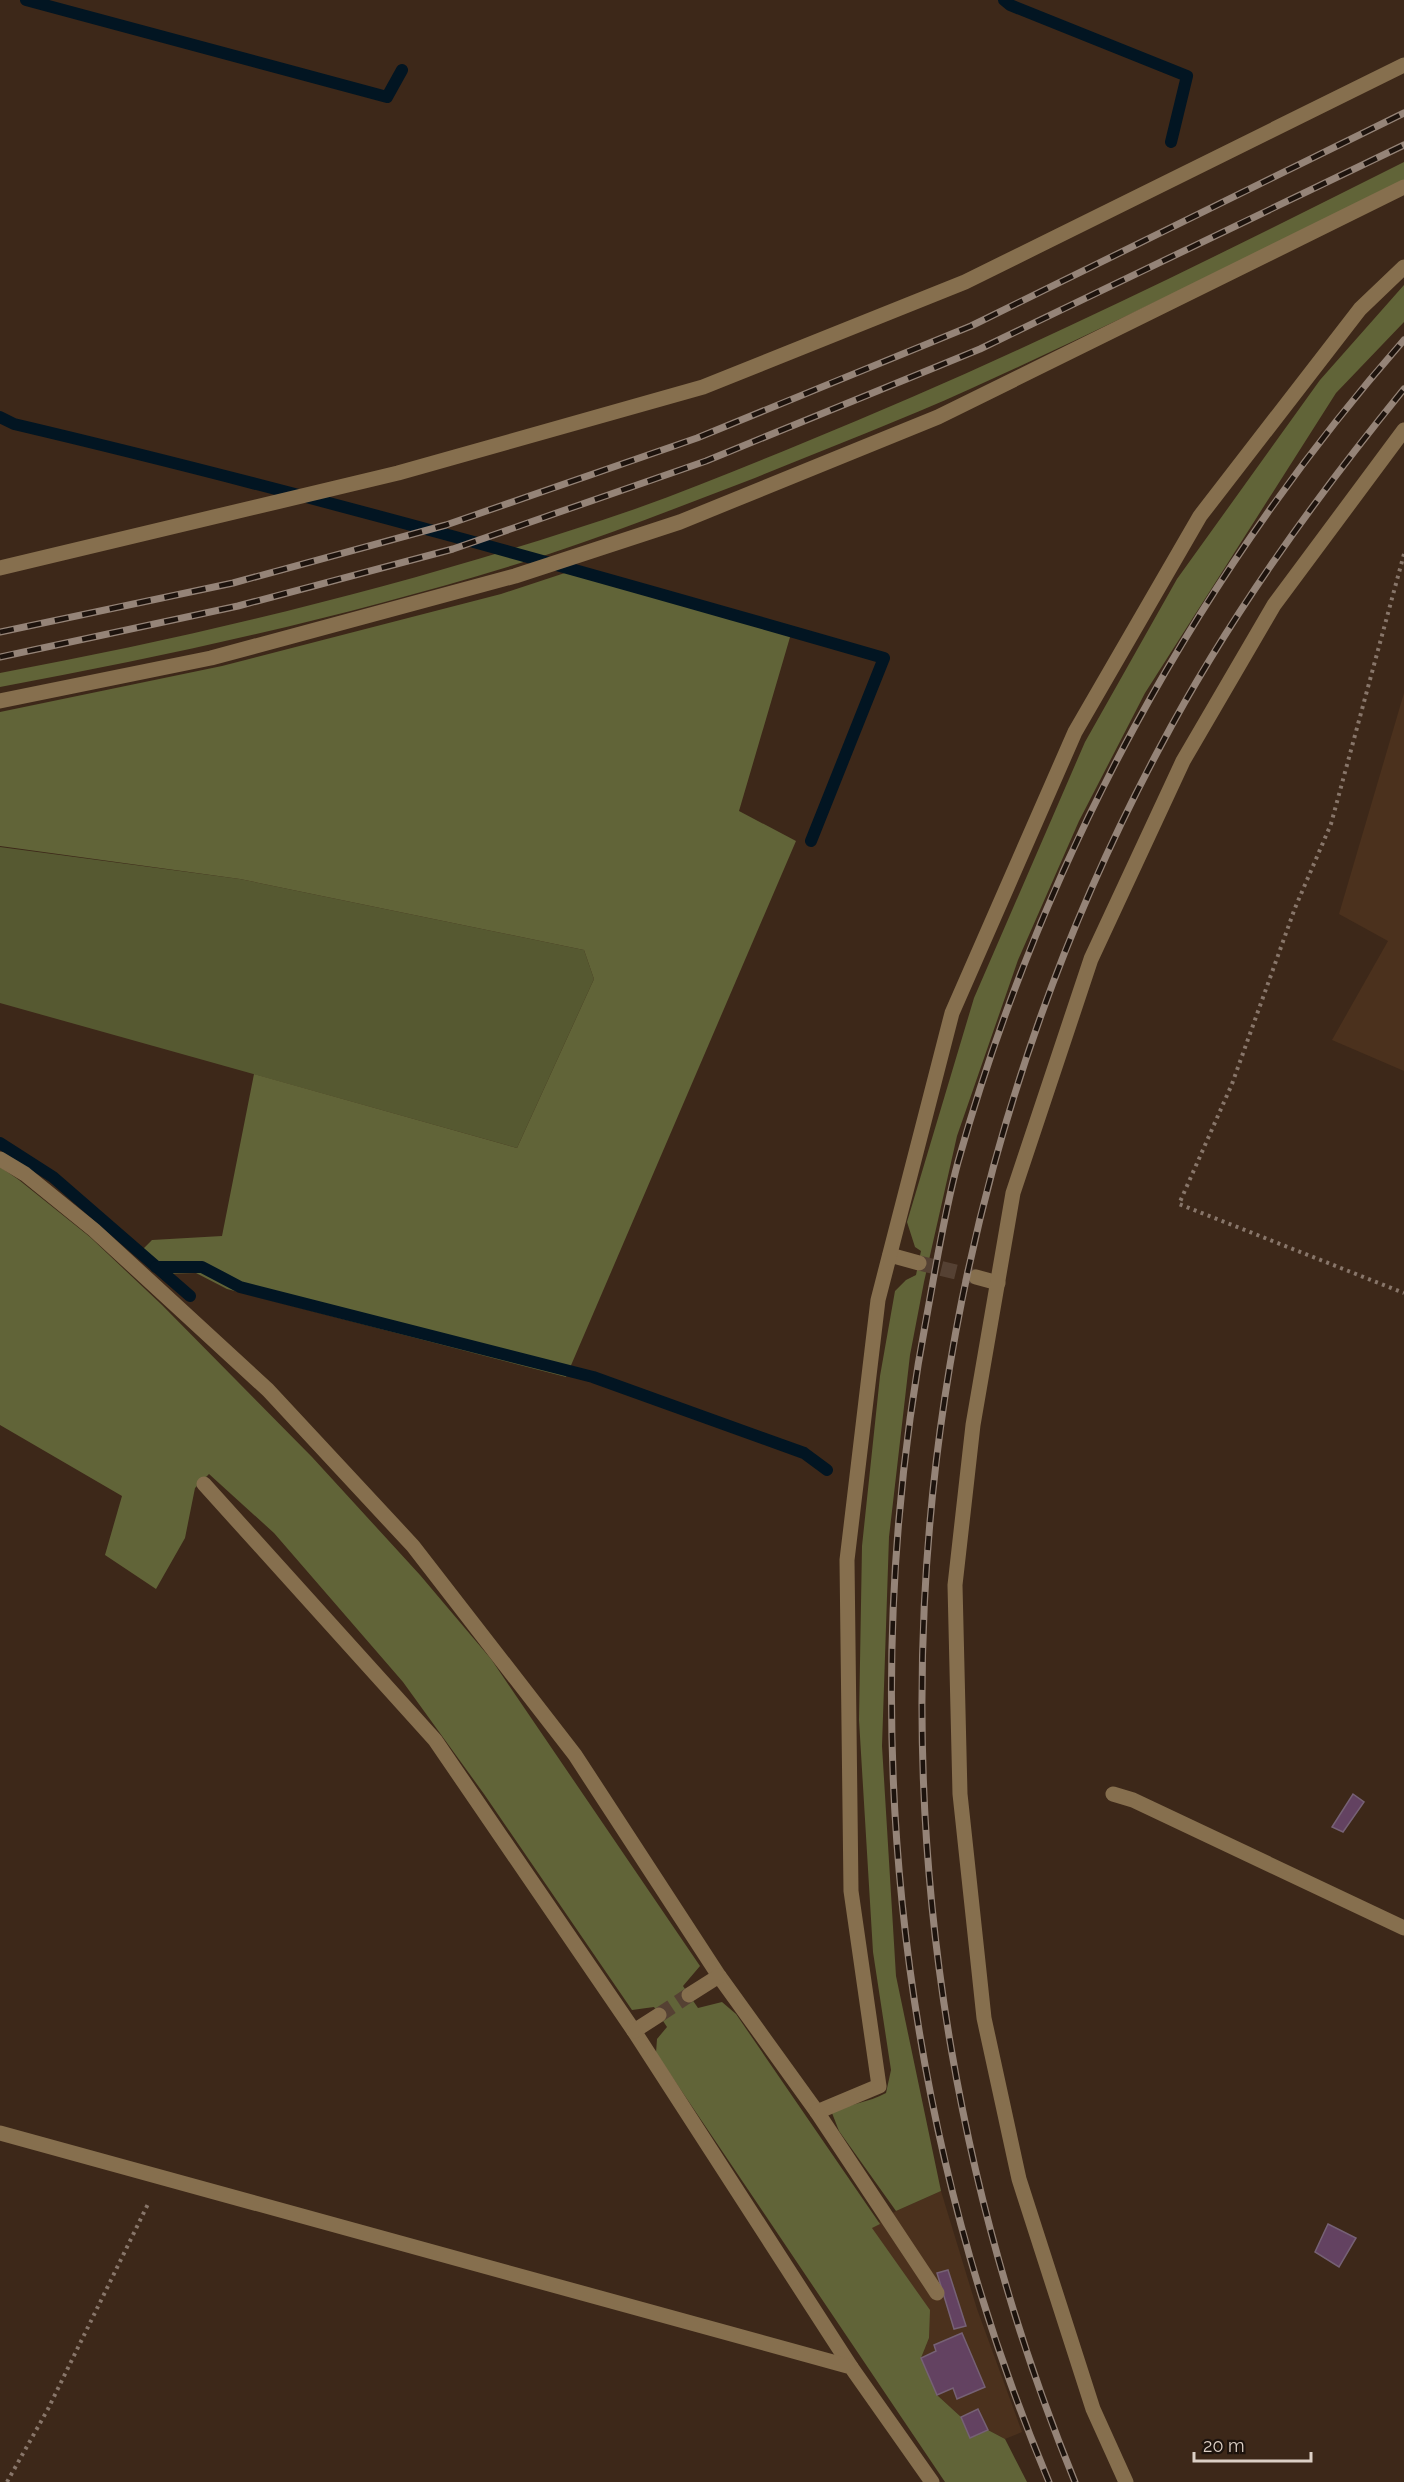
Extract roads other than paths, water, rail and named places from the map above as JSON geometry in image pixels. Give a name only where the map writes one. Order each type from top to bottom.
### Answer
[{"type":"street","points":[[0,568],[398,472],[703,387],[965,282],[1404,65]]},
{"type":"street","points":[[0,701],[211,658],[515,576],[680,522],[938,417],[1404,187]]},
{"type":"street","points":[[817,2112],[879,2085],[852,1891],[847,1560],[878,1300],[952,1013],[1075,732],[1200,516],[1360,309],[1404,267]]},
{"type":"street","points":[[1126,2482],[1093,2409],[1019,2179],[984,2018],[960,1794],[955,1585],[973,1425],[1013,1193],[1091,959],[1183,761],[1274,605],[1404,430]]},
{"type":"street","points":[[0,1159],[25,1174],[94,1230],[268,1390],[413,1546],[575,1755],[719,1976],[817,2112],[936,2293]]},
{"type":"street","points":[[890,1256],[919,1263]]},
{"type":"street","points":[[976,1277],[998,1283]]},
{"type":"street","points":[[204,1484],[435,1740],[634,2031],[851,2367],[932,2482]]},
{"type":"street","points":[[1113,1794],[1133,1800],[1404,1928]]},
{"type":"street","points":[[689,1995],[719,1976]]},
{"type":"street","points":[[634,2031],[659,2015]]},
{"type":"street","points":[[0,2133],[851,2367]]},
{"type":"waterway","points":[[26,0],[387,97],[402,70]]},
{"type":"waterway","points":[[1004,0],[1010,5],[1187,76],[1171,142]]},
{"type":"waterway","points":[[0,417],[14,424],[124,450],[451,536],[884,658],[811,841]]},
{"type":"waterway","points":[[0,1143],[53,1177],[190,1296]]},
{"type":"waterway","points":[[156,1267],[202,1267],[240,1287],[593,1377],[804,1453],[827,1470]]},
{"type":"tunnel","points":[[919,1263],[976,1277]]},
{"type":"tunnel","points":[[659,2015],[689,1995]]},
{"type":"railway","points":[[0,632],[233,583],[446,525],[697,438],[971,326],[1404,113]]},
{"type":"railway","points":[[0,657],[238,606],[453,549],[706,461],[980,349],[1404,145]]},
{"type":"railway","points":[[1049,2482],[996,2342],[954,2198],[923,2052],[902,1904],[892,1755],[893,1606],[905,1457],[928,1309],[953,1180],[993,1049],[1034,939],[1082,831],[1135,726],[1194,624],[1259,526],[1329,431],[1404,340]]},
{"type":"railway","points":[[1075,2482],[1001,2269],[951,2050],[926,1829],[924,1606],[947,1385],[993,1167],[1064,954],[1159,749],[1213,654],[1272,563],[1336,475],[1404,389]]}]
